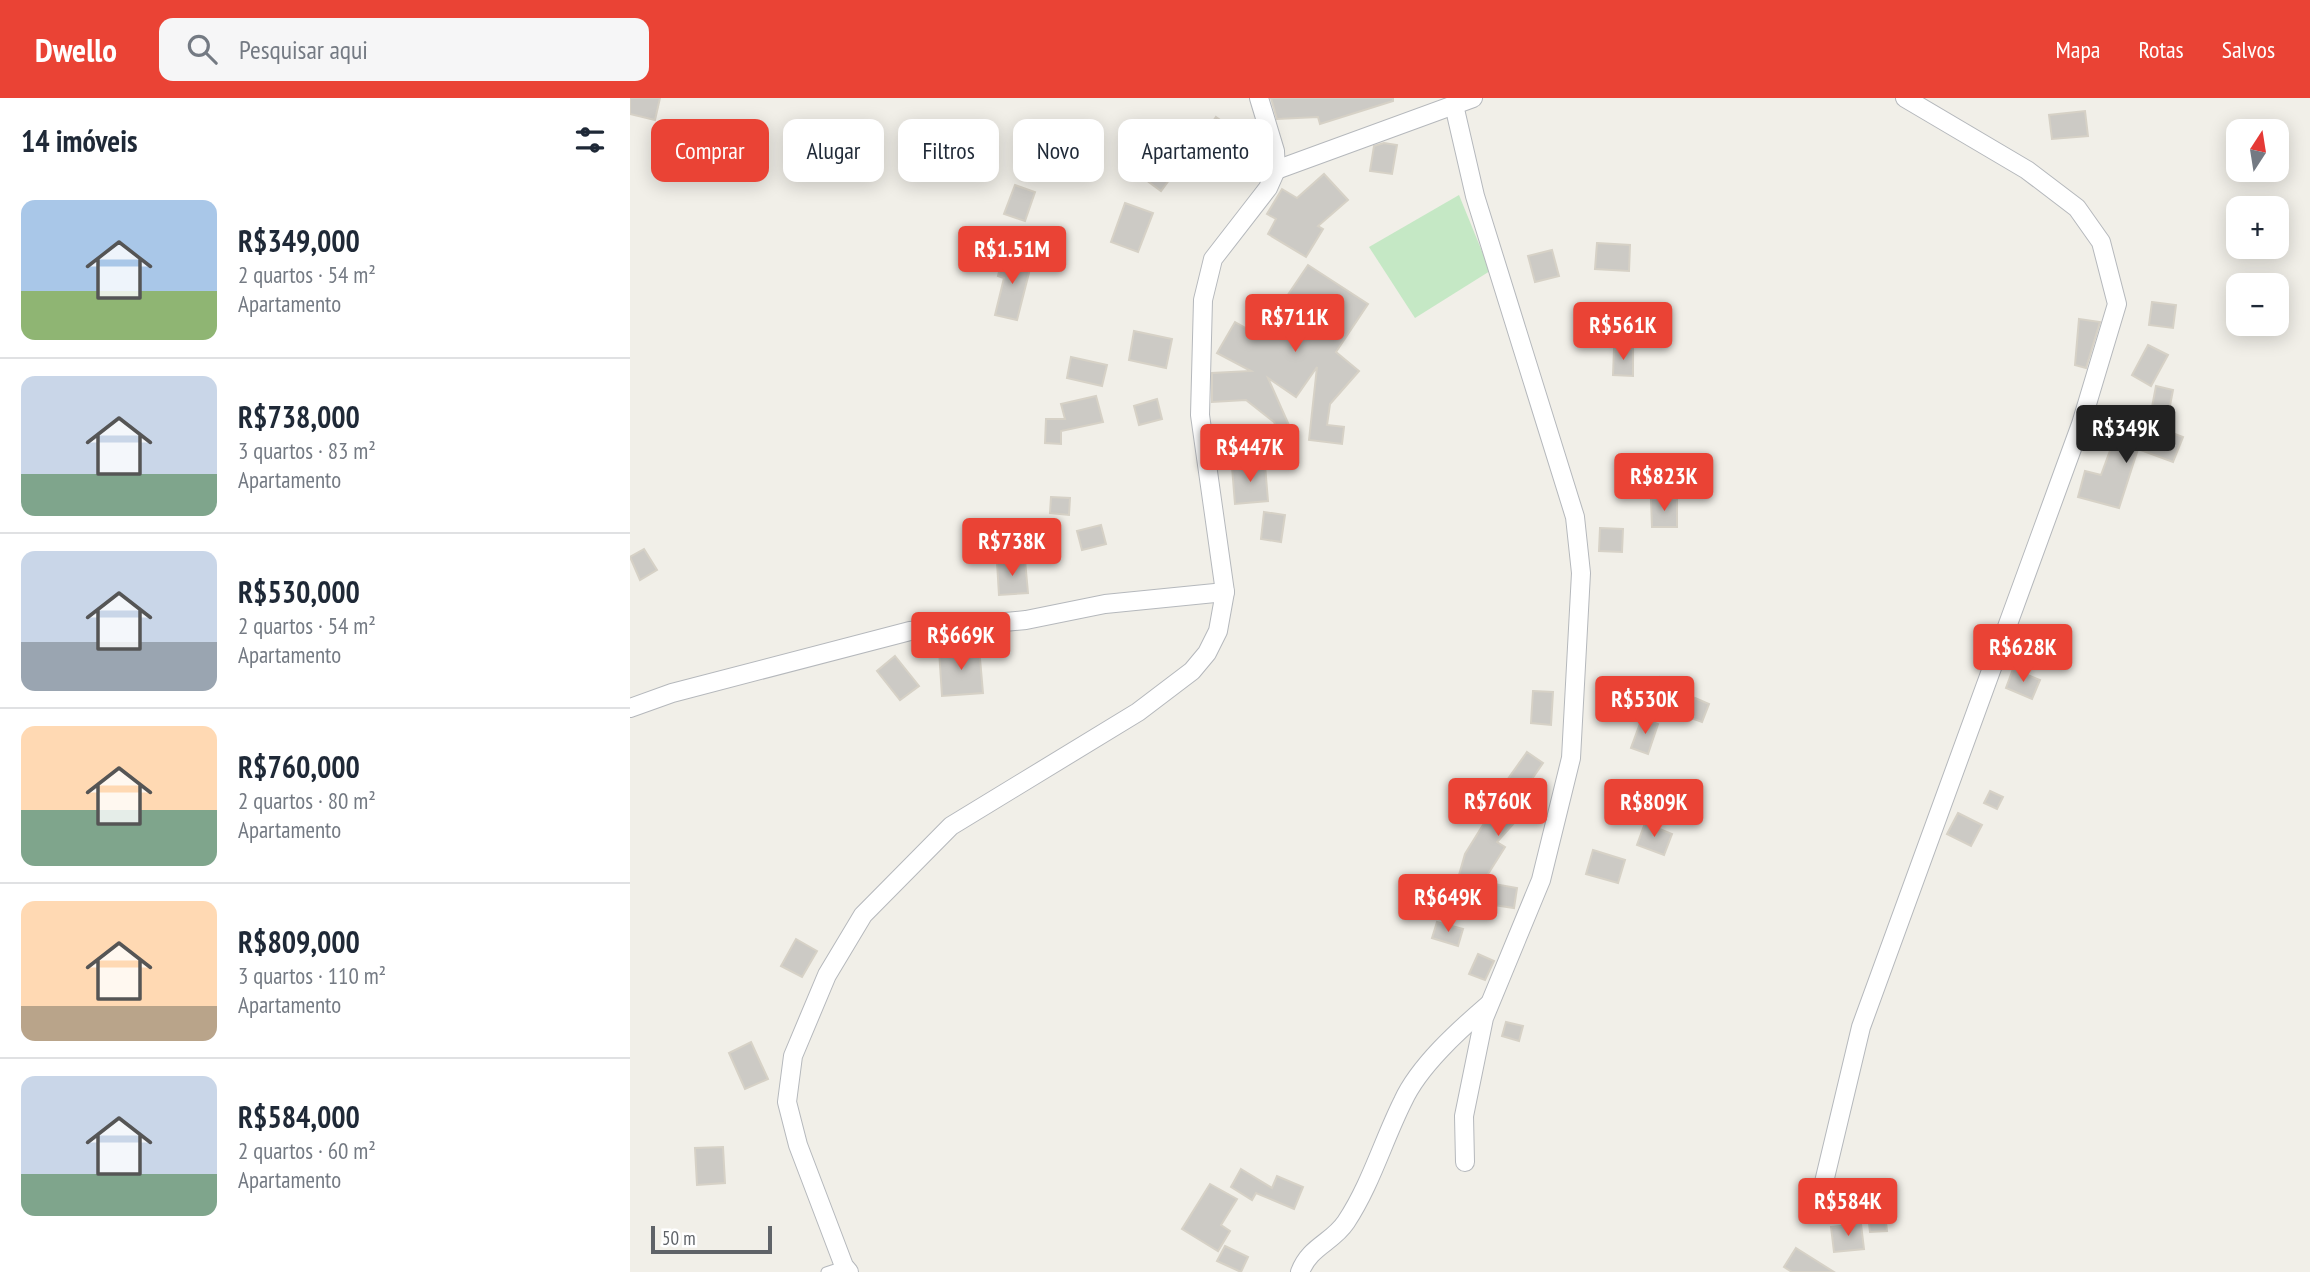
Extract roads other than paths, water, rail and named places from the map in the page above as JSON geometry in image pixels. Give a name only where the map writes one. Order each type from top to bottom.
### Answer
[{"type":"street","points":[[847,1269],[797,1145],[787,1102],[793,1056],[827,975],[863,915],[951,826],[1138,712],[1192,671],[1207,653],[1218,631],[1225,592],[1200,415],[1203,300],[1213,259],[1268,188],[1276,170],[1275,151],[1259,98]]},
{"type":"street","points":[[1276,170],[1473,98]]},
{"type":"street","points":[[1819,1203],[1861,1027],[2081,424],[2117,304],[2101,242],[2077,208],[2027,170],[1905,98]]},
{"type":"street","points":[[1454,106],[1475,196],[1575,517],[1581,573],[1572,758],[1541,880],[1484,1018],[1464,1115],[1465,1162]]},
{"type":"street","points":[[630,708],[671,693],[910,631],[1026,620],[1105,604],[1225,592]]},
{"type":"street","points":[[1300,1272],[1306,1257],[1343,1226],[1363,1194],[1404,1098],[1460,1029],[1491,1002]]},
{"type":"lane","points":[[825,1272],[847,1269]]}]
